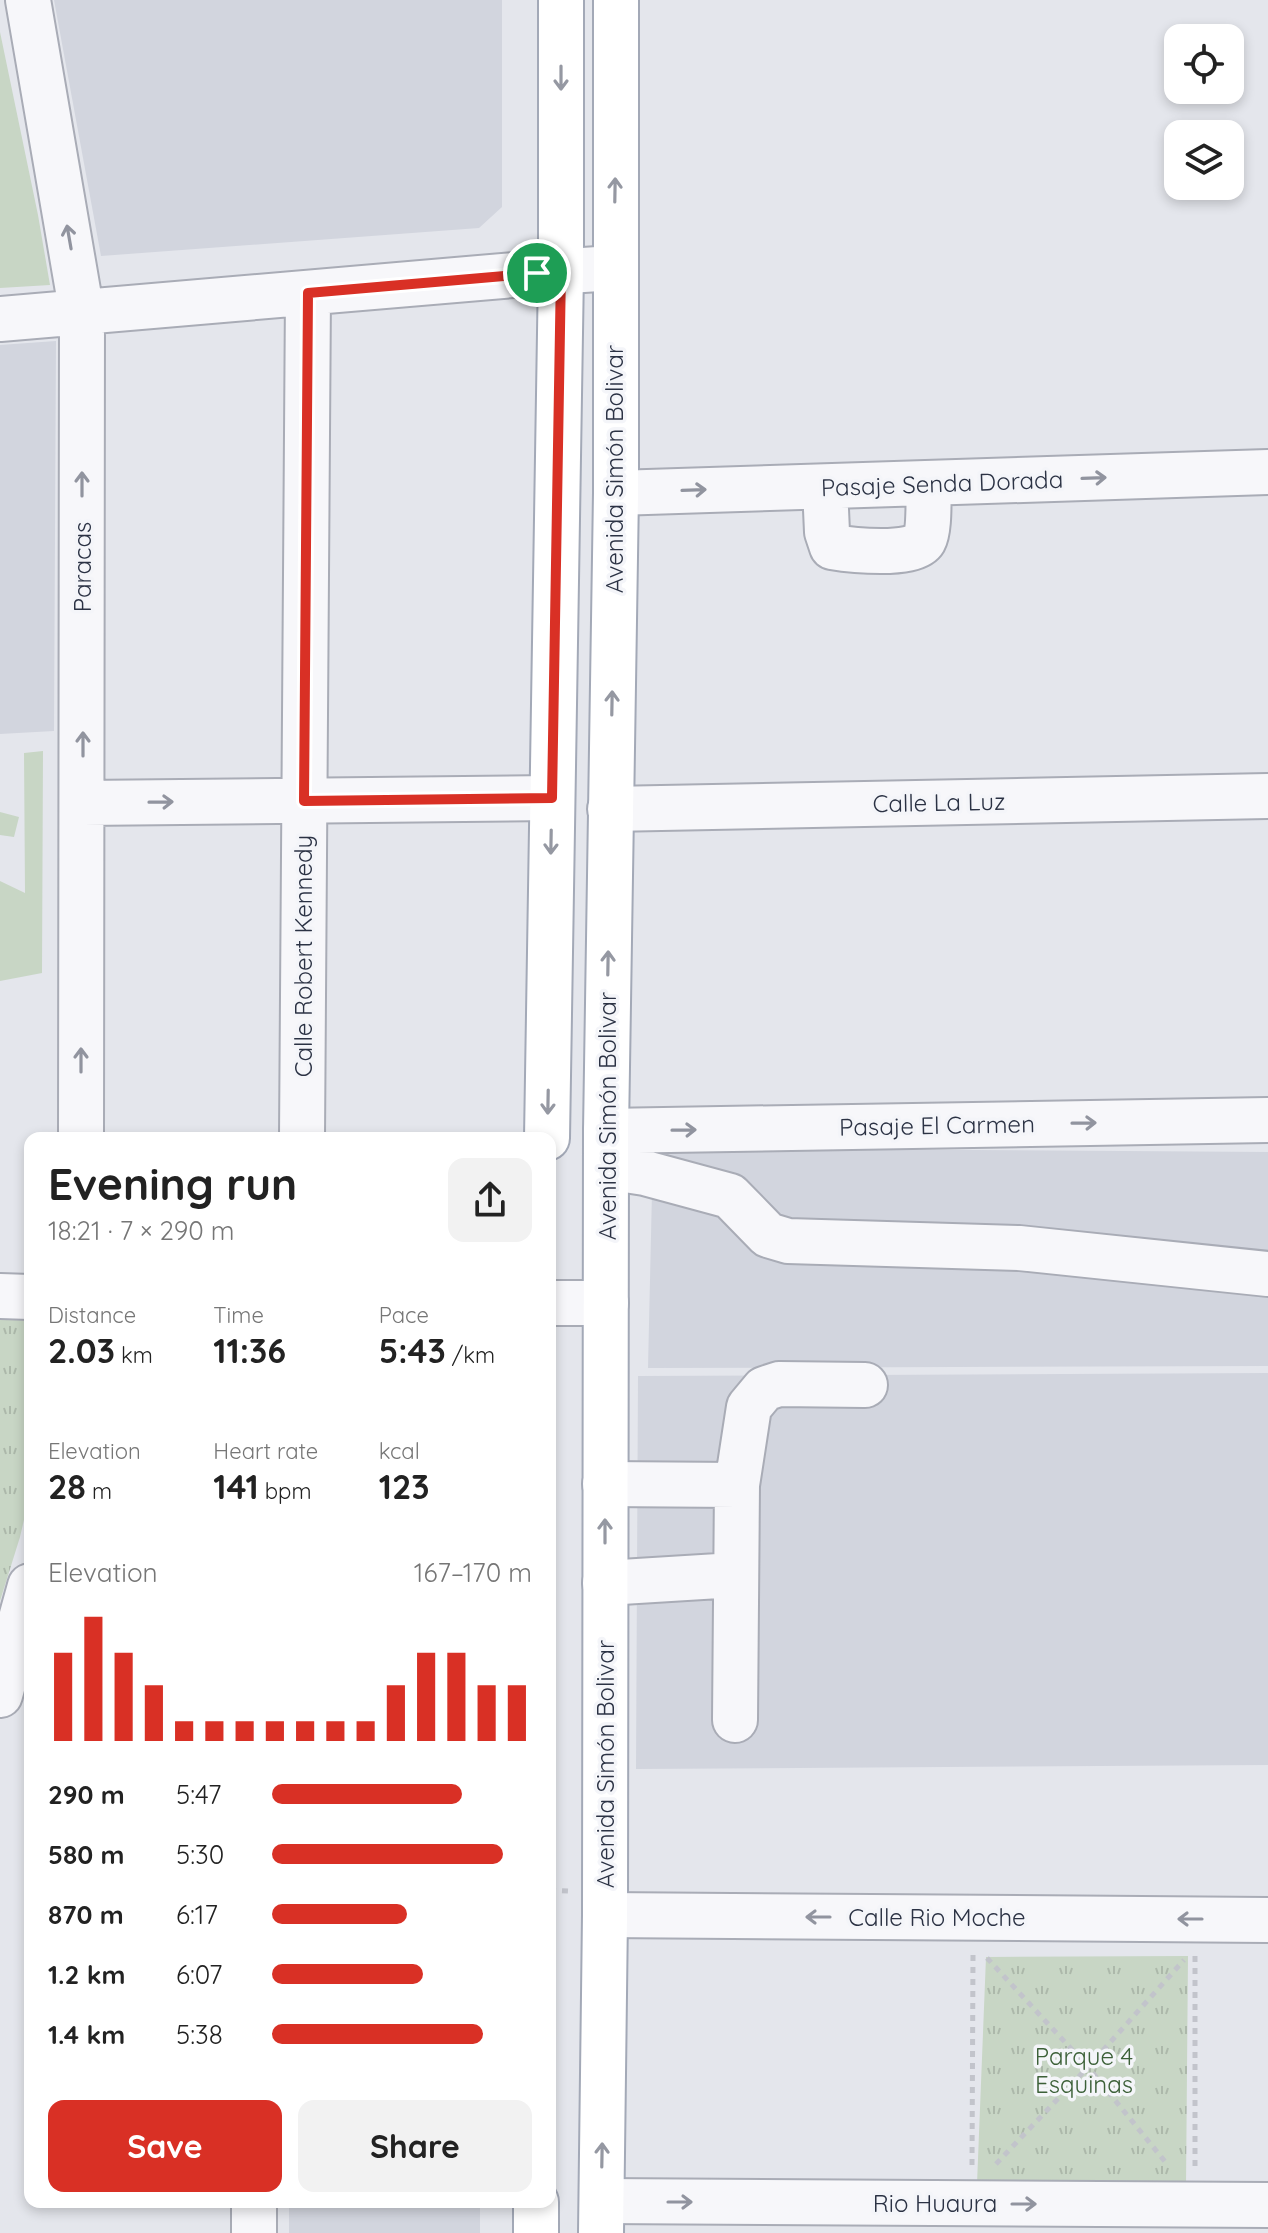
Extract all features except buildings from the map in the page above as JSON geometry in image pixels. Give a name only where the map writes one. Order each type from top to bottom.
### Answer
[{"type":"main road","points":[[547,1132],[561,271],[561,0]]},
{"type":"main road","name":"Avenida Simón Bolivar","points":[[601,2217],[605,1915],[606,1149],[616,493],[616,0]]},
{"type":"main road","points":[[536,2208],[536,2233]]},
{"type":"street","name":"Paracas","points":[[28,0],[82,314],[81,1132]]},
{"type":"street","points":[[0,319],[614,268]]},
{"type":"street","name":"Calle Robert Kennedy","points":[[302,1132],[308,293]]},
{"type":"street","name":"Pasaje Senda Dorada","points":[[616,493],[1268,472]]},
{"type":"street","points":[[825,487],[827,532],[832,547],[905,550],[919,547],[926,538],[929,483]]},
{"type":"street","name":"Calle La Luz","points":[[610,809],[1268,796]]},
{"type":"street","points":[[83,803],[552,798]]},
{"type":"street","name":"Pasaje El Carmen","points":[[606,1149],[1268,1120]]},
{"type":"street","points":[[606,1149],[645,1173],[730,1196],[768,1235],[788,1241],[1019,1248],[1268,1274]]},
{"type":"street","points":[[0,1296],[24,1297]]},
{"type":"street","points":[[556,1303],[606,1303]]},
{"type":"street","points":[[735,1720],[737,1485],[749,1407],[764,1389],[779,1384],[865,1385]]},
{"type":"street","points":[[605,1484],[737,1485]]},
{"type":"street","points":[[605,1583],[735,1575]]},
{"type":"street","points":[[0,1695],[24,1608]]},
{"type":"street","name":"Calle Rio Moche","points":[[605,1915],[979,1937],[1191,1937],[1268,1920]]},
{"type":"street","name":"Rio Huaura","points":[[601,2217],[980,2188],[1185,2190],[1268,2205]]},
{"type":"street","points":[[254,2208],[254,2233]]},
{"type":"path","points":[[979,1937],[1088,2067],[1185,2190]]},
{"type":"path","points":[[979,1937],[980,2188]]},
{"type":"path","points":[[980,2188],[1088,2067],[1191,1937]]},
{"type":"path","points":[[1185,2190],[1191,1937]]},
{"type":"shaded area","points":[[54,0],[502,0],[502,207],[479,228],[101,256]]},
{"type":"shaded area","points":[[56,341],[54,731],[0,734],[0,345]]},
{"type":"shaded area","points":[[653,1148],[1268,1152],[1268,1366],[648,1368]]},
{"type":"shaded area","points":[[1268,1373],[1268,1765],[636,1769],[638,1376]]},
{"type":"shaded area","points":[[289,2208],[480,2208],[480,2233],[289,2233]]},
{"type":"green space","points":[[0,32],[38,215],[50,285],[0,288]]},
{"type":"green space","points":[[43,751],[42,973],[0,981],[0,881],[25,893],[24,753]]},
{"type":"green space","points":[[0,812],[19,817],[14,837],[0,835]]},
{"type":"green space","points":[[24,1315],[24,1520],[0,1601],[0,1316]]},
{"type":"green space","name":"Parque 4 Esquinas","points":[[1188,1956],[1186,2187],[977,2184],[986,1957]]},
{"type":"route","points":[[561,271],[552,798],[304,801],[308,293],[537,273],[561,271]]}]
